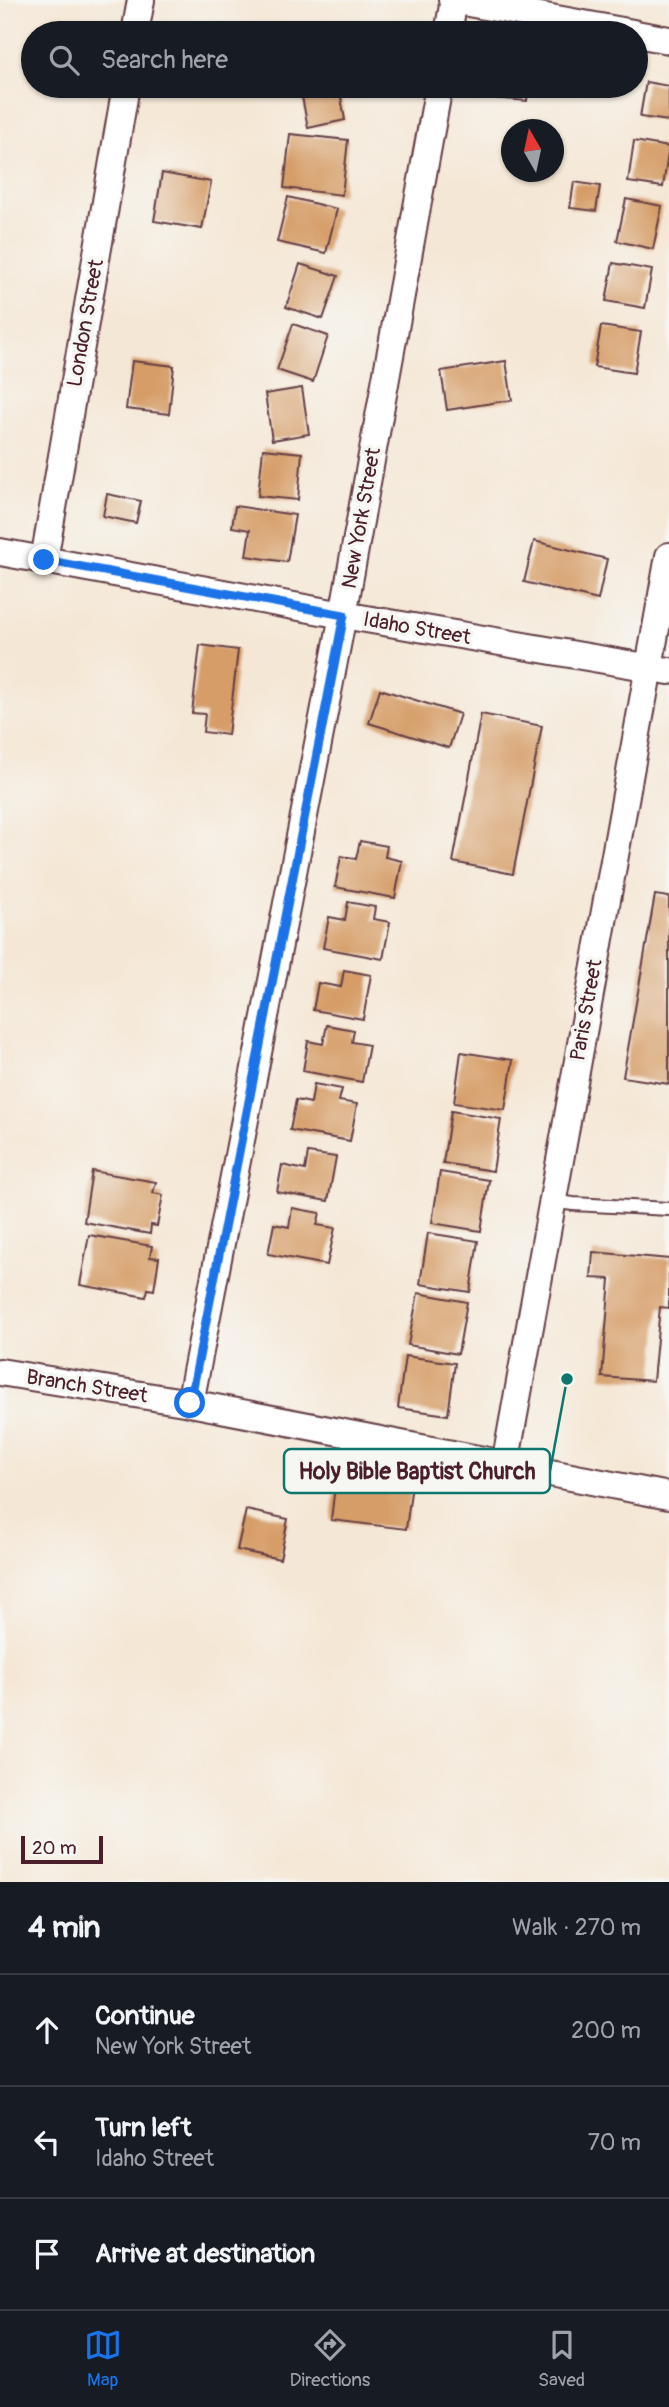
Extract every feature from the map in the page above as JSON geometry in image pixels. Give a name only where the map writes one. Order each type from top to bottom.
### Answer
[{"type":"street","points":[[137,21],[141,0]]},
{"type":"street","points":[[450,21],[453,0],[565,21]]},
{"type":"street","points":[[648,36],[669,40]]},
{"type":"street","name":"London Street","points":[[44,560],[124,98]]},
{"type":"street","name":"New York Street","points":[[190,1403],[344,615],[437,98]]},
{"type":"street","name":"Idaho Street","points":[[0,552],[658,669]]},
{"type":"street","name":"Paris Street","points":[[505,1465],[552,1201],[658,669],[669,556]]},
{"type":"street","name":"Branch Street","points":[[0,1372],[190,1403],[669,1496]]},
{"type":"lane","points":[[552,1201],[669,1209]]},
{"type":"building","points":[[648,82],[669,86],[669,121],[640,117],[643,98],[648,98]]},
{"type":"building","points":[[302,98],[341,98],[345,120],[308,128]]},
{"type":"building","points":[[494,98],[527,98],[527,101]]},
{"type":"building","points":[[290,134],[348,140],[342,195],[284,188]]},
{"type":"building","points":[[634,141],[669,147],[663,187],[628,182]]},
{"type":"building","points":[[162,173],[211,182],[202,229],[154,221]]},
{"type":"building","points":[[574,182],[600,186],[596,211],[570,208]]},
{"type":"building","points":[[288,197],[337,209],[326,253],[277,242]]},
{"type":"building","points":[[626,199],[662,206],[653,249],[617,241]]},
{"type":"building","points":[[613,263],[652,270],[645,308],[606,301]]},
{"type":"building","points":[[300,264],[338,276],[323,319],[286,307]]},
{"type":"building","points":[[293,324],[328,336],[313,382],[277,370]]},
{"type":"building","points":[[601,326],[641,332],[634,373],[594,367]]},
{"type":"building","points":[[132,361],[174,366],[169,414],[126,409]]},
{"type":"building","points":[[506,361],[512,400],[447,410],[441,371]]},
{"type":"building","points":[[302,388],[309,434],[272,440],[265,394]]},
{"type":"building","points":[[263,449],[302,453],[298,500],[258,496]]},
{"type":"building","points":[[107,494],[141,501],[136,523],[103,516]]},
{"type":"building","points":[[235,506],[295,515],[287,562],[246,556],[250,530],[232,527]]},
{"type":"building","points":[[534,541],[607,559],[598,600],[524,582]]},
{"type":"building","points":[[200,645],[238,650],[228,735],[203,732],[205,714],[192,713]]},
{"type":"building","points":[[380,689],[460,714],[449,748],[369,723]]},
{"type":"building","points":[[481,714],[542,726],[513,874],[453,862]]},
{"type":"building","points":[[360,841],[387,846],[385,857],[402,861],[395,898],[335,887],[341,856],[356,859]]},
{"type":"building","points":[[655,895],[669,897],[669,1084],[623,1077]]},
{"type":"building","points":[[348,902],[375,907],[373,919],[390,922],[383,959],[323,948],[329,917],[345,920]]},
{"type":"building","points":[[344,970],[371,975],[363,1019],[313,1010],[318,983],[341,987]]},
{"type":"building","points":[[327,1025],[354,1030],[352,1042],[369,1045],[362,1082],[303,1071],[308,1041],[323,1044]]},
{"type":"building","points":[[461,1052],[513,1060],[505,1110],[454,1103]]},
{"type":"building","points":[[314,1084],[342,1089],[339,1101],[357,1104],[350,1141],[290,1130],[296,1100],[311,1103]]},
{"type":"building","points":[[451,1111],[501,1119],[493,1171],[443,1163]]},
{"type":"building","points":[[308,1153],[336,1157],[328,1201],[277,1192],[282,1165],[305,1170]]},
{"type":"building","points":[[92,1171],[156,1182],[153,1193],[163,1195],[157,1226],[151,1225],[150,1234],[84,1222]]},
{"type":"building","points":[[440,1172],[489,1180],[481,1231],[432,1223]]},
{"type":"building","points":[[292,1208],[320,1213],[317,1225],[335,1228],[327,1265],[268,1254],[274,1224],[289,1227]]},
{"type":"building","points":[[428,1233],[478,1241],[470,1292],[420,1284]]},
{"type":"building","points":[[89,1235],[152,1246],[150,1257],[159,1258],[154,1290],[148,1289],[146,1297],[80,1285]]},
{"type":"building","points":[[593,1252],[669,1259],[669,1308],[660,1307],[653,1381],[602,1377],[610,1279],[591,1278]]},
{"type":"building","points":[[418,1293],[467,1302],[458,1354],[408,1345]]},
{"type":"building","points":[[405,1356],[455,1363],[448,1415],[398,1408]]},
{"type":"building","points":[[337,1469],[413,1477],[406,1529],[331,1520]]},
{"type":"building","points":[[246,1510],[288,1519],[280,1559],[237,1550]]},
{"type":"place","name":"Holy Bible Baptist Church","points":[[567,1379]]},
{"type":"route","points":[[44,560],[344,615],[190,1403]]}]
